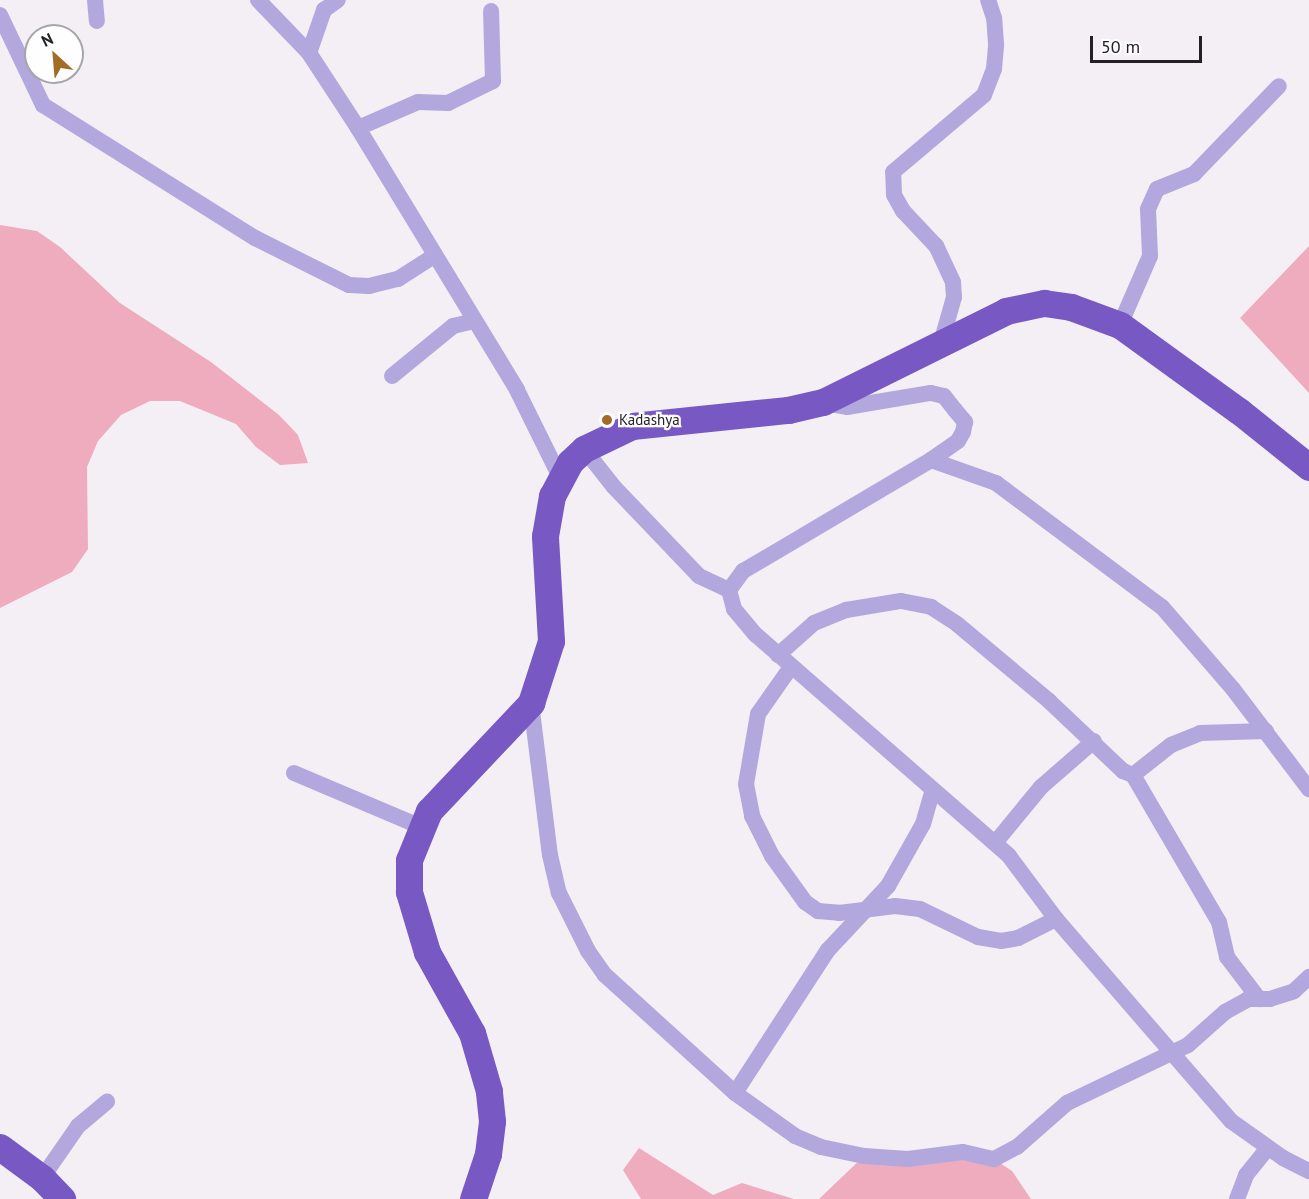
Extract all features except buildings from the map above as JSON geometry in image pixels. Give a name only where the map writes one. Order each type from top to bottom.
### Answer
[{"type":"highway","points":[[473,1199],[488,1154],[492,1121],[489,1091],[472,1033],[427,952],[413,911],[409,860],[429,812],[531,703],[551,641],[545,536],[552,496],[570,462],[584,449],[632,426],[788,410],[823,402],[1006,311],[1044,303],[1071,307],[1120,325],[1239,411],[1309,467]]},
{"type":"highway","points":[[0,1147],[42,1178],[62,1199]]},
{"type":"street","points":[[95,0],[97,21]]},
{"type":"street","points":[[258,0],[309,53],[358,128],[517,390],[561,479]]},
{"type":"street","points":[[309,53],[324,10],[338,0]]},
{"type":"street","points":[[940,343],[954,297],[952,282],[936,246],[903,211],[894,195],[893,172],[984,95],[994,69],[996,44],[994,18],[988,0]]},
{"type":"street","points":[[358,128],[418,102],[448,103],[493,81],[490,11]]},
{"type":"street","points":[[0,15],[43,105],[255,238],[349,285],[369,286],[398,279],[434,256]]},
{"type":"street","points":[[1120,325],[1150,256],[1148,209],[1157,189],[1194,174],[1279,86]]},
{"type":"street","points":[[392,376],[453,326],[474,321]]},
{"type":"street","points":[[729,590],[743,571],[784,544],[932,460],[958,441],[963,432],[964,422],[944,396],[916,394],[847,407],[823,402]]},
{"type":"street","points":[[584,449],[614,487],[699,576],[729,590]]},
{"type":"street","points":[[932,460],[996,483],[1162,607],[1266,731],[1309,789]]},
{"type":"street","points":[[729,590],[734,609],[778,655],[995,843],[1170,1055],[1231,1121],[1268,1148],[1309,1171]]},
{"type":"street","points":[[778,655],[814,623],[846,610],[901,602],[931,607],[957,624],[1094,741],[1123,771],[1133,775],[1219,922],[1227,957],[1260,999]]},
{"type":"street","points":[[791,667],[758,714],[746,784],[752,816],[772,856],[805,902],[818,911],[861,912],[895,906],[920,909],[978,937],[1001,941],[1018,938],[1056,919]]},
{"type":"street","points":[[531,703],[550,855],[560,893],[588,951],[605,975],[735,1093],[795,1136],[821,1147],[864,1156],[908,1159],[963,1152],[994,1159],[1017,1147],[1067,1103],[1107,1081],[1170,1055],[1188,1045],[1225,1012],[1248,999],[1302,994],[1309,977]]},
{"type":"street","points":[[1133,775],[1171,746],[1200,733],[1266,731]]},
{"type":"street","points":[[995,843],[1041,787],[1094,741]]},
{"type":"street","points":[[294,772],[421,827]]},
{"type":"street","points":[[735,1093],[828,950],[861,912],[888,886],[923,824],[933,790]]},
{"type":"street","points":[[42,1178],[78,1126],[107,1102]]},
{"type":"street","points":[[1237,1199],[1246,1176],[1268,1148]]},
{"type":"shaded area","points":[[0,225],[37,231],[60,247],[120,303],[211,362],[279,415],[298,435],[308,463],[280,465],[256,447],[236,424],[180,401],[150,401],[121,415],[98,441],[87,467],[88,549],[72,572],[0,608]]},
{"type":"shaded area","points":[[1309,246],[1309,393],[1240,318]]},
{"type":"shaded area","points":[[639,1148],[713,1195],[742,1183],[794,1199],[641,1199],[623,1170]]},
{"type":"shaded area","points":[[864,1156],[994,1159],[1012,1171],[1031,1199],[819,1199]]},
{"type":"place","name":"Kadashya","points":[[607,420]]}]
